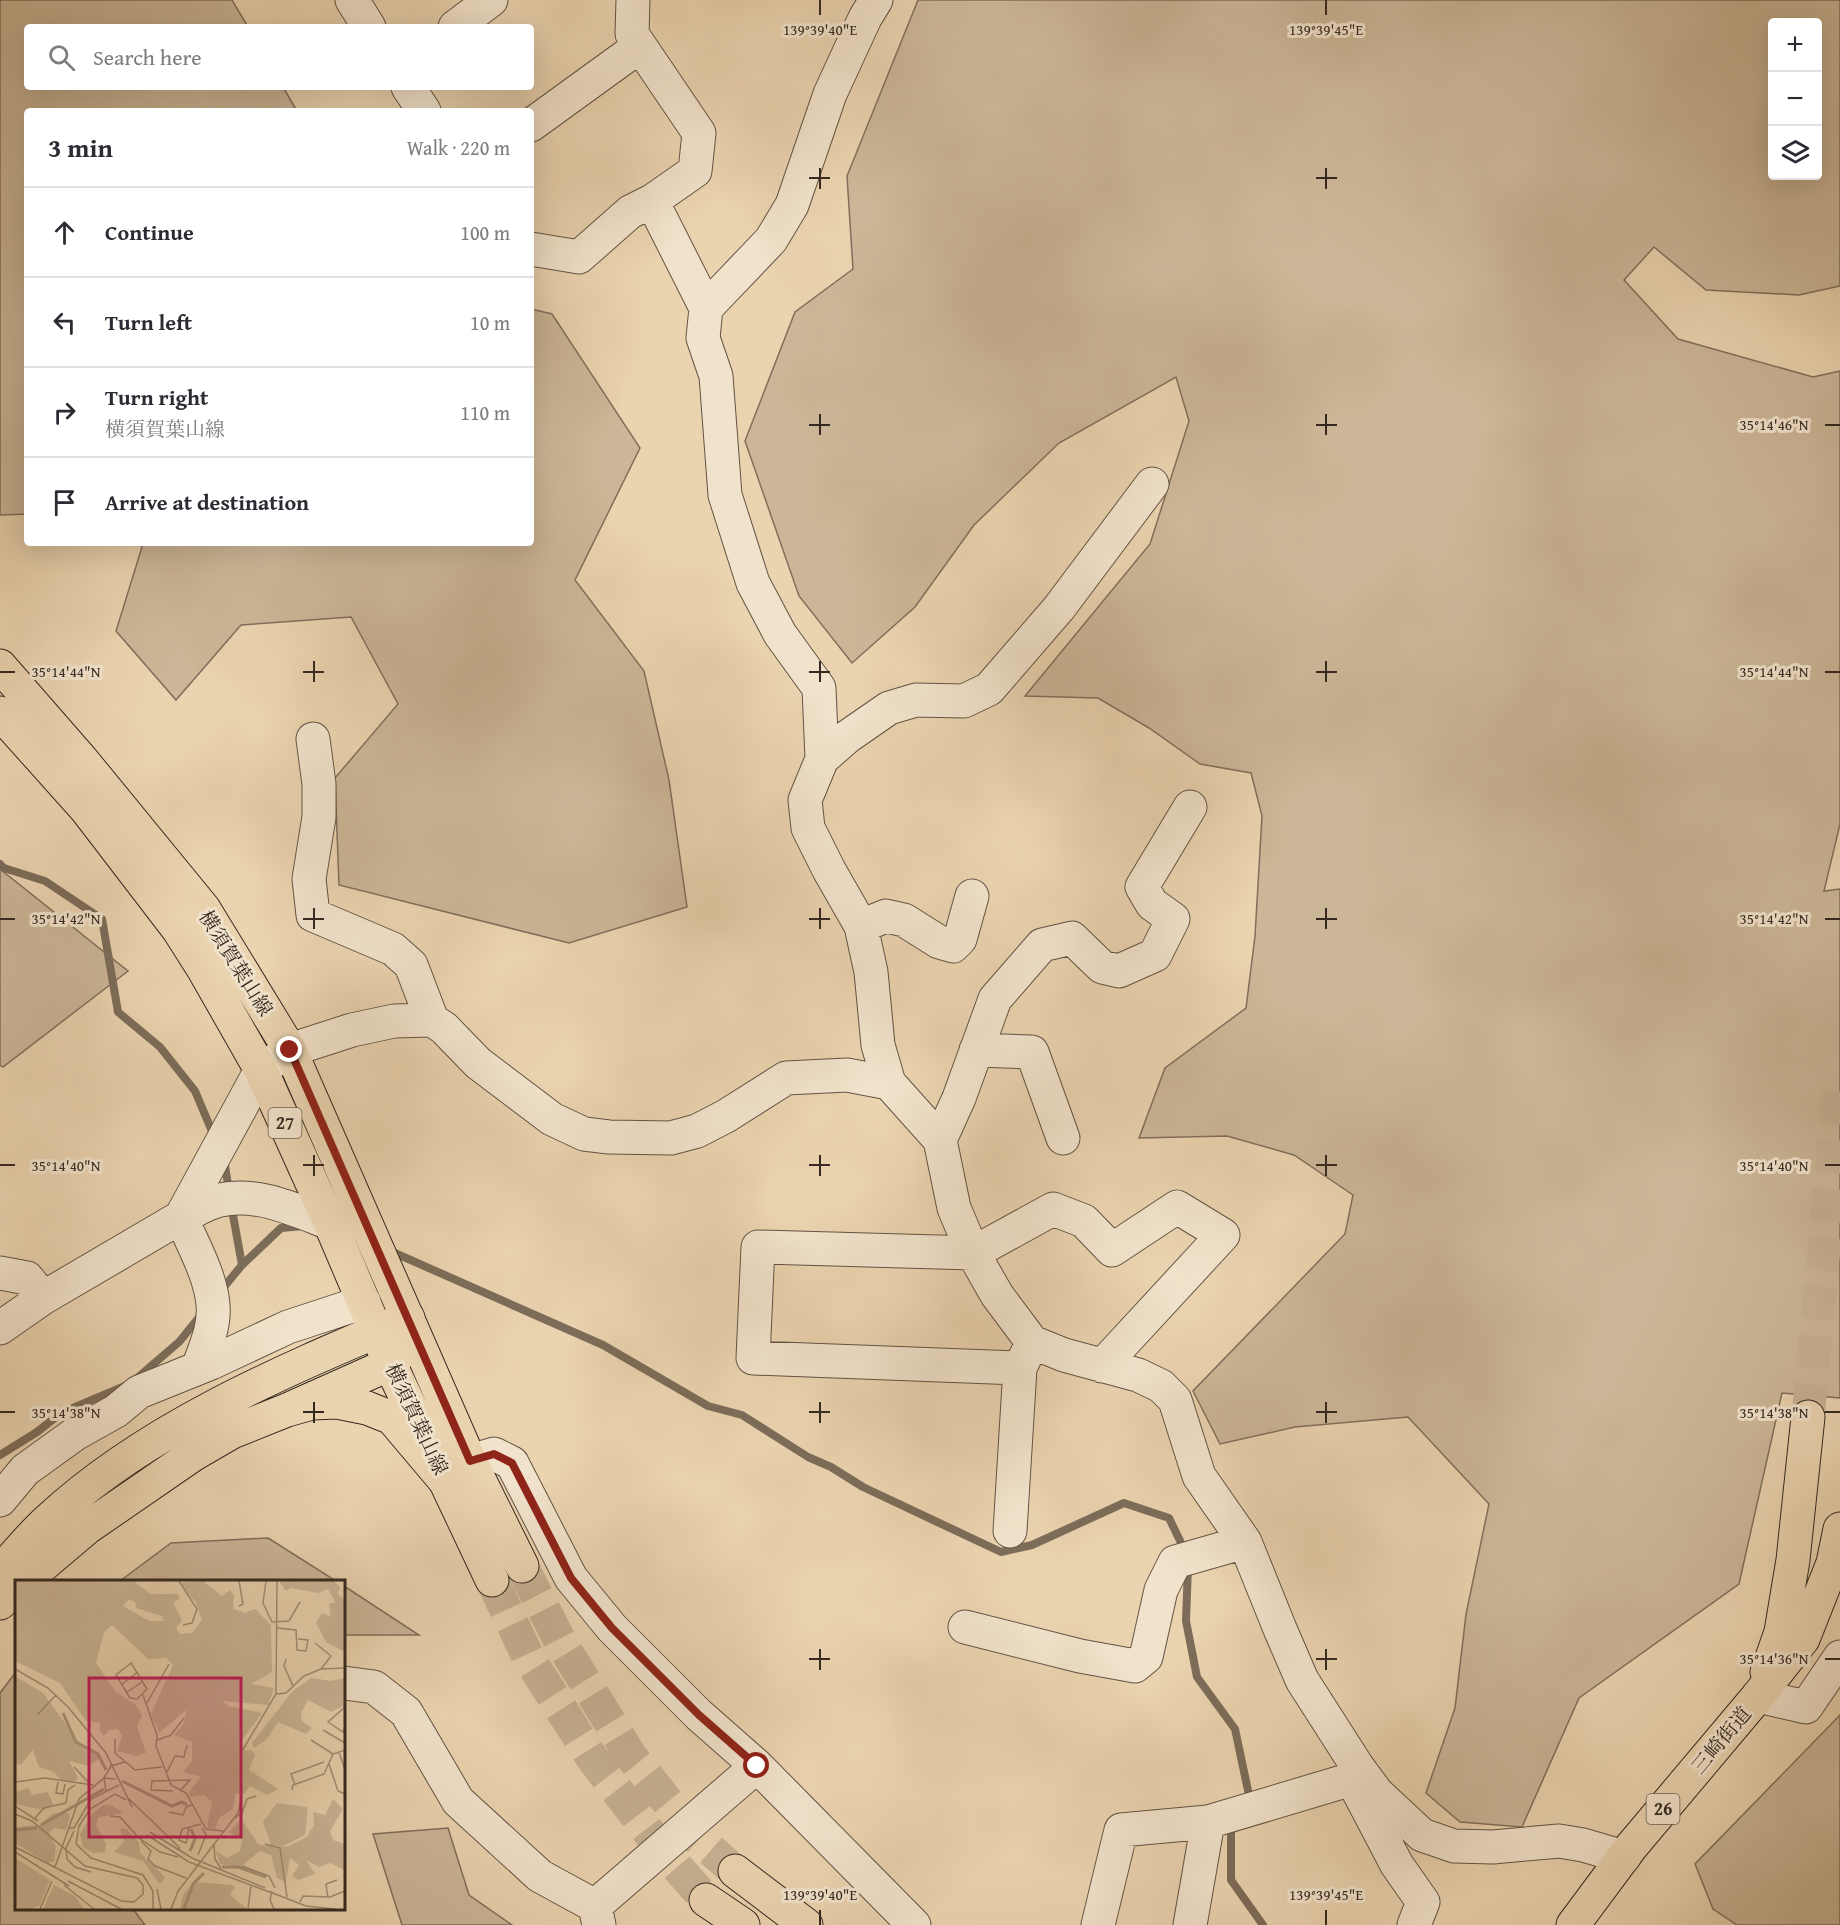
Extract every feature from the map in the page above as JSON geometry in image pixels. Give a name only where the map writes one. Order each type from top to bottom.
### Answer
[{"type":"main road","name":"横須賀葉山線","points":[[0,666],[82,760],[204,909],[290,1050],[470,1461],[522,1566]]},
{"type":"main road","name":"横須賀葉山線","points":[[0,713],[86,809],[178,929],[261,1070],[330,1222],[390,1364],[492,1580]]},
{"type":"main road","points":[[0,1572],[46,1522],[120,1463],[155,1441],[220,1404],[291,1369],[370,1317],[408,1318],[408,1339],[402,1353],[390,1364],[232,1432],[194,1454],[87,1527],[24,1580]]},
{"type":"main road","points":[[286,1410],[312,1403],[337,1402],[368,1408],[392,1418],[446,1482]]},
{"type":"main road","name":"三崎街道","points":[[1758,1696],[1781,1632],[1793,1560],[1808,1417]]},
{"type":"main road","name":"三崎街道","points":[[1573,1925],[1624,1857],[1803,1639],[1833,1563],[1840,1528]]},
{"type":"main road","points":[[0,1603],[15,1588]]},
{"type":"main road","points":[[781,1925],[735,1871],[806,1925]]},
{"type":"main road","points":[[726,1925],[706,1900],[743,1925]]},
{"type":"street","points":[[352,0],[367,24]]},
{"type":"street","points":[[459,24],[491,0]]},
{"type":"street","points":[[534,250],[579,258],[630,212],[652,201],[695,171],[699,133],[632,34],[633,0]]},
{"type":"street","points":[[706,308],[771,240],[792,205],[830,94],[865,18],[876,0]]},
{"type":"street","points":[[534,123],[640,46]]},
{"type":"street","points":[[410,90],[422,108]]},
{"type":"street","points":[[652,201],[706,308],[703,338],[716,376],[725,495],[753,583],[780,634],[819,688],[822,759],[805,800],[808,828],[861,926],[871,972],[878,1045],[889,1083],[940,1140],[954,1208],[973,1253],[997,1295],[1026,1355],[1010,1531]]},
{"type":"street","points":[[822,759],[847,737],[889,708],[916,700],[964,701],[988,689],[1059,609],[1152,484]]},
{"type":"street","points":[[314,739],[319,784],[319,817],[309,879],[313,915],[393,949],[411,965],[432,1020]]},
{"type":"street","points":[[940,1140],[959,1098],[995,999],[1042,945],[1072,938],[1102,967],[1119,971],[1155,955],[1173,919],[1152,904],[1142,887],[1190,807]]},
{"type":"street","points":[[861,926],[886,916],[904,920],[939,942],[953,946],[960,939],[972,896]]},
{"type":"street","points":[[181,1217],[261,1070],[290,1050],[352,1030],[394,1021],[432,1020],[444,1028],[477,1063],[552,1119],[584,1134],[643,1139],[671,1138],[697,1131],[726,1116],[786,1078],[847,1075],[889,1083]]},
{"type":"street","points":[[976,1050],[1032,1052],[1062,1138]]},
{"type":"street","points":[[0,1328],[43,1298],[181,1217],[219,1200],[247,1198],[270,1201],[330,1222]]},
{"type":"street","points":[[1101,1366],[1223,1235],[1177,1207],[1112,1250],[1084,1221],[1053,1209],[973,1253],[758,1247],[753,1358],[1064,1355],[1101,1366],[1138,1375],[1161,1386],[1175,1400],[1199,1476],[1245,1542],[1302,1680],[1355,1773],[1398,1864],[1423,1902],[1414,1925]]},
{"type":"street","points":[[181,1217],[205,1275],[213,1305],[211,1330],[198,1368]]},
{"type":"street","points":[[0,1273],[27,1278],[43,1298]]},
{"type":"street","points":[[0,1500],[25,1470],[75,1434],[116,1411],[139,1392],[288,1327],[370,1317]]},
{"type":"street","points":[[470,1461],[494,1454],[512,1463],[571,1578],[612,1628],[699,1715],[757,1766],[914,1925]]},
{"type":"street","points":[[965,1627],[1080,1656],[1135,1666],[1146,1657],[1161,1590],[1175,1562],[1245,1542]]},
{"type":"street","points":[[1758,1696],[1806,1707],[1840,1657]]},
{"type":"street","points":[[345,1683],[374,1687],[406,1712],[458,1801],[540,1876],[596,1915],[757,1766]]},
{"type":"street","points":[[1098,1925],[1121,1830],[1208,1822],[1355,1773]]},
{"type":"street","points":[[1355,1773],[1422,1835],[1454,1846],[1493,1847],[1559,1841],[1583,1845],[1624,1857]]},
{"type":"street","points":[[1190,1925],[1208,1822]]},
{"type":"shaded area","points":[[0,0],[232,0],[246,24],[24,24],[24,90],[285,90],[295,108],[24,108],[24,514],[0,515]]},
{"type":"shaded area","points":[[918,0],[1840,0],[1840,286],[1799,295],[1706,290],[1654,247],[1624,280],[1678,339],[1813,377],[1840,371],[1840,824],[1824,891],[1840,889],[1840,1398],[1782,1393],[1739,1584],[1579,1698],[1522,1827],[1460,1822],[1426,1793],[1455,1708],[1466,1614],[1489,1504],[1408,1417],[1295,1427],[1220,1444],[1193,1391],[1345,1234],[1353,1195],[1294,1155],[1227,1136],[1139,1138],[1165,1068],[1246,1008],[1255,936],[1262,816],[1251,773],[1200,764],[1149,728],[1098,698],[1025,696],[1150,544],[1189,421],[1176,377],[1059,443],[974,525],[915,607],[852,663],[799,596],[745,441],[795,312],[853,269],[847,176]]},
{"type":"shaded area","points":[[534,310],[552,314],[640,448],[575,580],[644,671],[669,780],[687,907],[569,943],[339,885],[335,778],[398,704],[351,617],[241,625],[176,700],[116,631],[142,547],[534,546]]},
{"type":"shaded area","points":[[0,869],[128,971],[3,1067],[0,1065]]},
{"type":"shaded area","points":[[268,1538],[334,1580],[121,1580],[171,1543]]},
{"type":"shaded area","points":[[345,1587],[419,1635],[345,1635]]},
{"type":"shaded area","points":[[15,1673],[15,1910],[134,1910],[145,1925],[0,1925],[0,1693]]},
{"type":"shaded area","points":[[1840,1715],[1840,1925],[1737,1925],[1713,1909],[1695,1864]]},
{"type":"shaded area","points":[[448,1828],[469,1895],[512,1925],[402,1925],[373,1834]]},
{"type":"waterway","points":[[0,864],[4,868],[45,881],[102,919],[118,1012],[160,1047],[195,1091],[214,1136]]},
{"type":"waterway","points":[[224,1159],[229,1191]]},
{"type":"waterway","points":[[231,1204],[242,1265]]},
{"type":"waterway","points":[[219,1293],[242,1265],[281,1228],[304,1226]]},
{"type":"waterway","points":[[388,1250],[603,1345],[708,1406],[742,1415],[808,1457],[831,1467],[863,1487],[1001,1552],[1032,1545],[1124,1503],[1169,1518],[1185,1551]]},
{"type":"waterway","points":[[136,1379],[179,1342],[201,1315]]},
{"type":"waterway","points":[[0,1455],[37,1432],[61,1413],[125,1386]]},
{"type":"waterway","points":[[1188,1566],[1186,1621],[1197,1677],[1235,1729],[1249,1802]]},
{"type":"waterway","points":[[1236,1823],[1231,1831],[1231,1880],[1263,1925]]},
{"type":"tunnel","points":[[1808,1417],[1840,1077]]},
{"type":"tunnel","points":[[522,1566],[560,1641],[630,1755],[696,1837],[735,1871]]},
{"type":"tunnel","points":[[492,1580],[528,1657],[592,1758],[664,1852],[706,1900]]},
{"type":"route","points":[[290,1050],[470,1461],[494,1454],[512,1463],[571,1578],[612,1628],[699,1715],[757,1766]]}]
